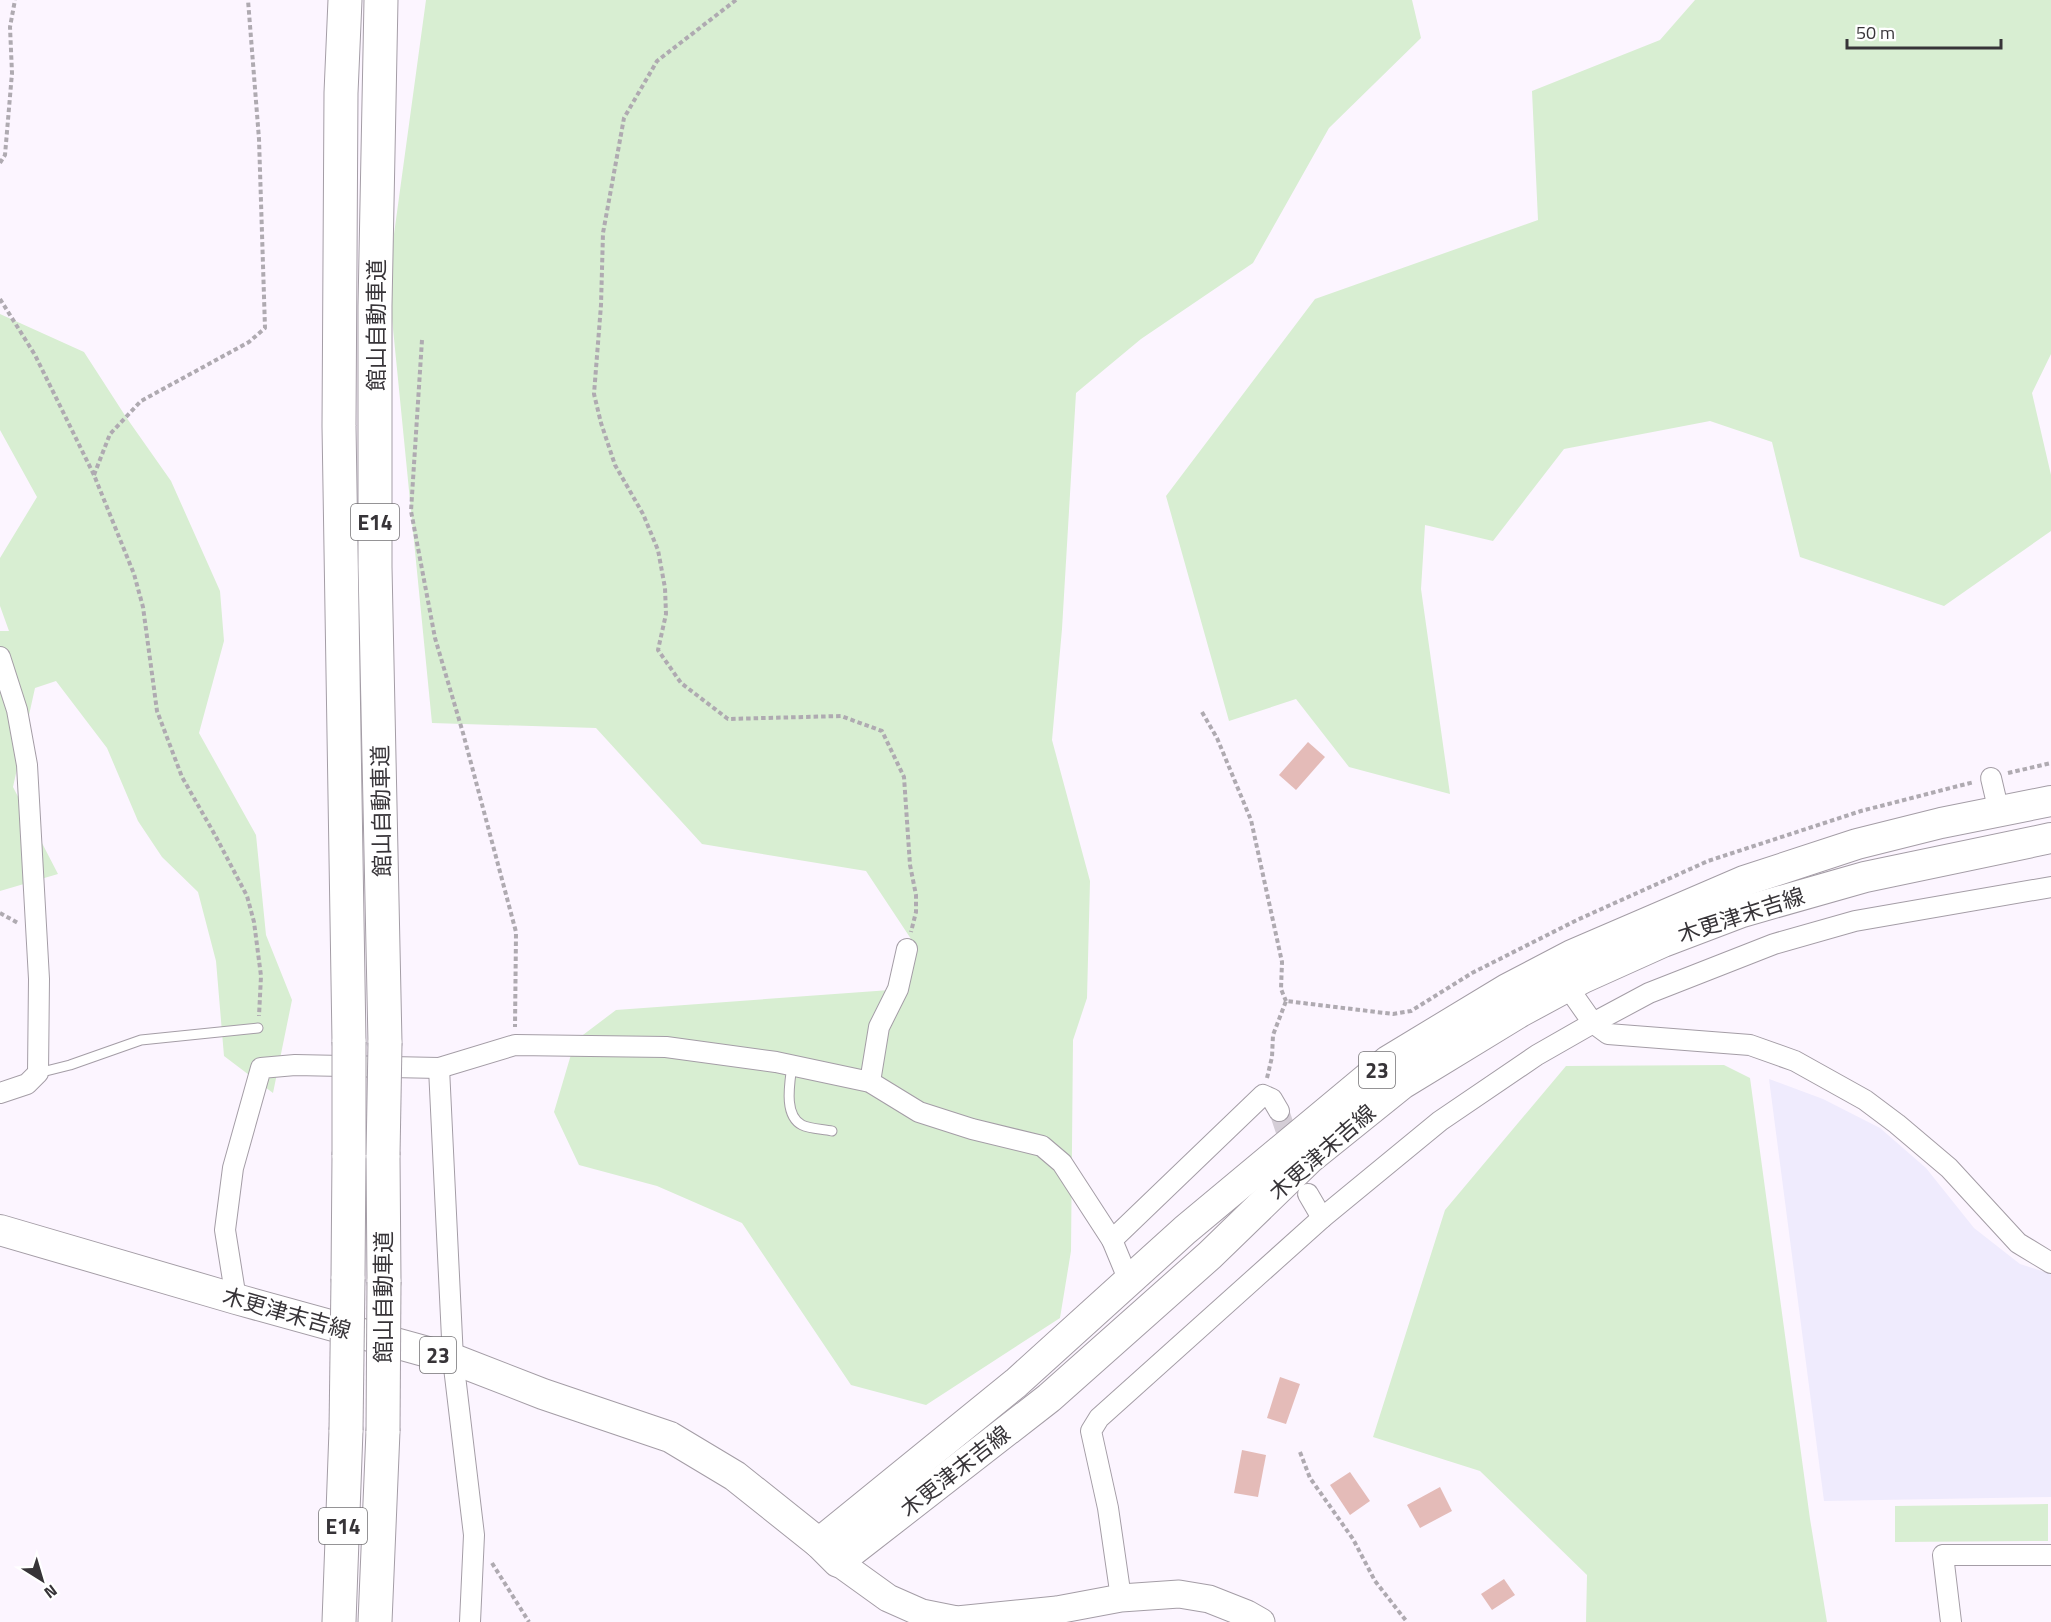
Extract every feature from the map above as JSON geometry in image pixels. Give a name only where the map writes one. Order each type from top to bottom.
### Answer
[{"type":"highway","name":"館山自動車道","points":[[339,1622],[346,1430],[349,1155],[339,426],[341,93],[345,0]]},
{"type":"highway","name":"館山自動車道","points":[[375,1622],[383,1431],[385,1043],[375,567],[375,306],[381,0]]},
{"type":"main road","name":"木更津末吉線","points":[[828,1553],[1220,1201],[1388,1061],[1507,989],[1572,955],[1744,881],[1857,844],[1941,823],[2051,801]]},
{"type":"main road","name":"木更津末吉線","points":[[828,1553],[1050,1398],[1210,1255],[1310,1158],[1402,1084],[1520,1012],[1567,986],[1663,942],[1742,912],[1865,877],[2051,838]]},
{"type":"main road","name":"木更津末吉線","points":[[0,1230],[453,1359],[543,1394],[670,1437],[735,1476],[828,1553]]},
{"type":"street","points":[[0,657],[17,710],[27,765],[39,979],[38,1072],[27,1084],[0,1093]]},
{"type":"street","points":[[1991,778],[1999,812]]},
{"type":"street","points":[[1121,1598],[1108,1508],[1091,1431],[1099,1418],[1322,1218],[1440,1121],[1537,1054],[1649,993],[1774,944],[1855,921],[2051,887]]},
{"type":"street","points":[[870,1082],[879,1027],[898,989],[907,949]]},
{"type":"street","points":[[1567,986],[1593,1023],[1608,1034],[1750,1045],[1795,1061],[1865,1100],[1898,1124],[1949,1168],[2018,1243],[2051,1263]]},
{"type":"street","points":[[236,1299],[225,1230],[232,1168],[261,1068],[295,1065],[439,1068],[515,1045],[666,1047],[792,1065],[870,1082],[919,1112],[972,1129],[1042,1146],[1062,1163],[1112,1240],[1129,1281]]},
{"type":"street","points":[[439,1068],[453,1359],[474,1535],[470,1622]]},
{"type":"street","points":[[1112,1240],[1263,1095],[1272,1099],[1278,1111]]},
{"type":"street","points":[[1308,1194],[1322,1218]]},
{"type":"street","points":[[828,1553],[888,1598],[922,1613],[957,1620],[1057,1610],[1121,1598],[1179,1594],[1209,1599],[1261,1622]]},
{"type":"street","points":[[1951,1622],[1943,1555],[2051,1555]]},
{"type":"lane","points":[[38,1072],[70,1065],[141,1040],[258,1028]]},
{"type":"lane","points":[[792,1065],[790,1105],[795,1118],[803,1125],[832,1131]]},
{"type":"path","points":[[0,163],[5,155],[12,73],[10,27],[15,0]]},
{"type":"path","points":[[94,475],[110,434],[141,401],[249,342],[265,328],[259,139],[248,0]]},
{"type":"path","points":[[736,0],[657,62],[624,118],[603,233],[601,305],[594,394],[615,465],[642,514],[658,550],[665,588],[666,614],[658,650],[681,683],[728,719],[841,717],[882,731],[904,777],[910,865],[916,895],[916,912],[907,949]]},
{"type":"path","points":[[0,298],[35,355],[94,475],[134,574],[143,607],[157,711],[182,777],[247,896],[254,922],[261,976],[258,1028]]},
{"type":"path","points":[[422,340],[411,511],[435,638],[516,932],[515,1045]]},
{"type":"path","points":[[1202,712],[1217,738],[1251,820],[1282,962],[1281,989],[1286,1001]]},
{"type":"path","points":[[1300,1452],[1310,1478],[1353,1539],[1375,1581],[1407,1622]]},
{"type":"path","points":[[474,1535],[529,1622]]},
{"type":"shaded area","points":[[1769,1079],[1823,1099],[1880,1128],[1926,1168],[1974,1228],[2020,1264],[2051,1274],[2051,1497],[1824,1501]]},
{"type":"green space","points":[[426,0],[1412,0],[1421,38],[1329,128],[1253,263],[1141,339],[1076,393],[1062,629],[1052,740],[1090,881],[1087,998],[1073,1040],[1071,1251],[1060,1318],[926,1405],[851,1385],[742,1223],[657,1186],[579,1165],[554,1112],[575,1041],[616,1010],[890,990],[917,948],[866,871],[702,844],[596,728],[432,723],[388,278]]},
{"type":"green space","points":[[1695,0],[2051,0],[2051,354],[2032,393],[2051,475],[2051,531],[1944,606],[1800,557],[1772,442],[1710,421],[1564,449],[1493,541],[1425,525],[1421,589],[1450,794],[1349,767],[1296,699],[1229,721],[1166,496],[1315,299],[1538,220],[1532,91],[1660,40]]},
{"type":"green space","points":[[0,314],[84,352],[171,481],[220,591],[224,641],[199,733],[256,835],[266,935],[292,1000],[273,1093],[224,1056],[216,961],[198,892],[162,857],[138,821],[107,748],[56,681],[35,688],[13,787],[58,874],[0,891],[0,631],[9,631],[0,606],[0,558],[37,497],[0,430]]},
{"type":"green space","points":[[1724,1065],[1750,1078],[1810,1519],[1827,1622],[1586,1622],[1587,1575],[1480,1471],[1373,1437],[1445,1210],[1566,1066]]},
{"type":"green space","points":[[2048,1504],[2048,1541],[1895,1542],[1895,1506]]},
{"type":"building","points":[[1308,742],[1325,757],[1296,790],[1279,775]]},
{"type":"building","points":[[1280,1377],[1300,1384],[1286,1424],[1267,1418]]},
{"type":"building","points":[[1242,1450],[1266,1455],[1258,1497],[1234,1493]]},
{"type":"building","points":[[1350,1472],[1370,1501],[1350,1515],[1330,1485]]},
{"type":"building","points":[[1440,1487],[1452,1511],[1420,1528],[1407,1505]]},
{"type":"building","points":[[1504,1579],[1515,1595],[1492,1610],[1481,1594]]},
{"type":"tunnel","points":[[1279,1111],[1293,1152]]}]
